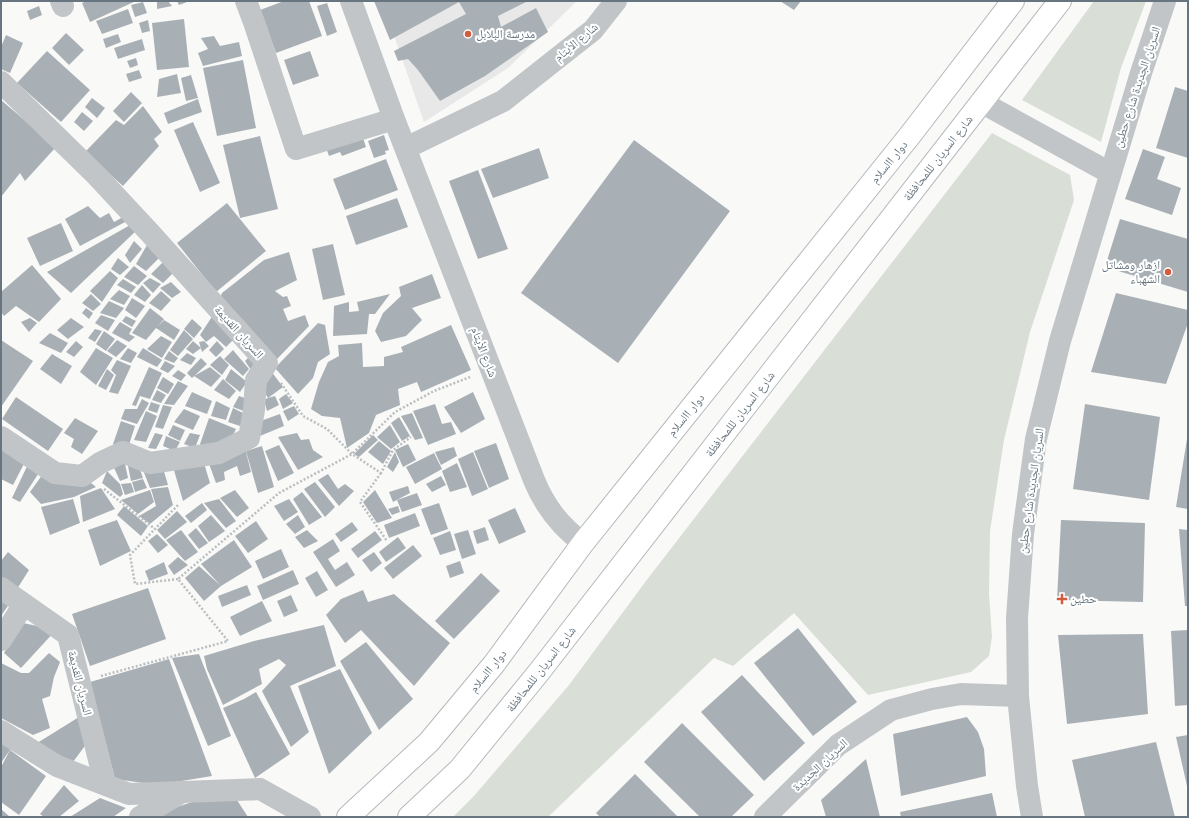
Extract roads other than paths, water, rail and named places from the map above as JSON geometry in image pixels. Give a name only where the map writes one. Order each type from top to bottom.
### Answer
[{"type":"main road","name":"دوار االسلام","points":[[348,817],[429,742],[494,664],[583,543],[906,141],[1013,1]]},
{"type":"main road","name":"شارع السريان لللمحافظة","points":[[409,817],[460,769],[540,672],[1060,1]]},
{"type":"street","points":[[246,1],[256,25],[296,149],[394,119]]},
{"type":"street","name":"شارع الأيتام","points":[[351,1],[394,119],[540,495],[559,522],[583,543]]},
{"type":"street","name":"شارع الأيتام","points":[[406,148],[503,101],[593,30],[616,1]]},
{"type":"street","name":"السريان الجديدة شارع حطين","points":[[1032,817],[1027,786],[1018,696],[1016,618],[1023,534],[1036,439],[1060,341],[1110,173],[1165,1]]},
{"type":"street","name":"السريان القديمة","points":[[1,82],[97,176],[267,363],[256,380],[254,410],[249,438],[219,453],[150,463],[123,452],[100,463],[82,476],[55,473],[1,437]]},
{"type":"street","points":[[981,102],[1110,173]]},
{"type":"street","name":"السريان القديمة","points":[[1,588],[68,635],[105,784]]},
{"type":"street","points":[[1,640],[24,604]]},
{"type":"street","name":"السريان الجديدة","points":[[766,817],[838,745],[891,710],[932,699],[962,694],[1018,696]]},
{"type":"street","points":[[1,731],[57,766],[129,794],[260,789],[310,817]]},
{"type":"street","points":[[140,817],[183,791]]},
{"type":"place","name":"مدرسة البلابل","points":[[468,34]]},
{"type":"place","name":"ازهار ومشاتل الشهباء","points":[[1168,272]]},
{"type":"place","name":"حطين","points":[[1062,599]]}]
